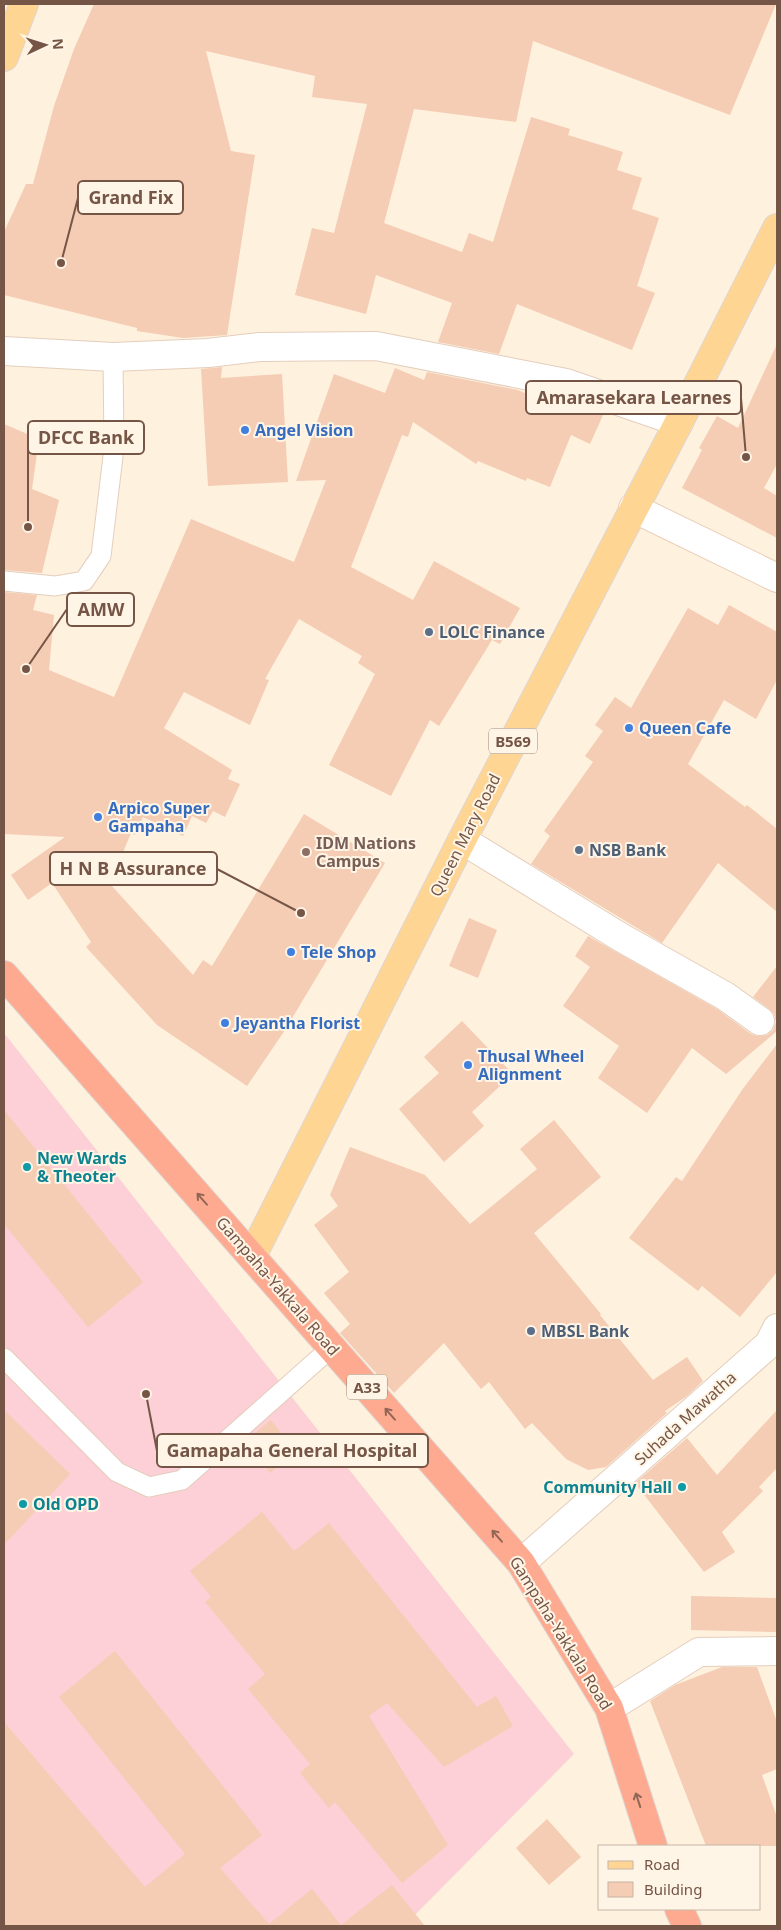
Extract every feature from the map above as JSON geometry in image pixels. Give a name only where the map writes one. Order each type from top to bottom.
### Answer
[{"type":"highway","name":"Gampaha-Yakkala Road","points":[[4,975],[521,1564],[609,1708],[653,1845]]},
{"type":"highway","points":[[679,1910],[687,1926]]},
{"type":"main road","points":[[4,57],[24,4]]},
{"type":"main road","name":"Queen Mary Road","points":[[252,1256],[462,840],[679,422],[777,228]]},
{"type":"street","points":[[4,351],[113,357],[208,354],[260,347],[376,346],[566,383],[679,422]]},
{"type":"street","points":[[633,508],[777,578]]},
{"type":"street","points":[[462,840],[622,938],[725,996],[760,1022]]},
{"type":"street","name":"Suhada Mawatha","points":[[521,1564],[774,1340]]},
{"type":"street","points":[[609,1708],[698,1652],[777,1651]]},
{"type":"lane","points":[[4,581],[55,586],[84,581],[100,556],[114,448],[113,357]]},
{"type":"lane","points":[[4,1358],[117,1472],[149,1487],[182,1480],[332,1347]]},
{"type":"shaded area","points":[[4,1033],[574,1754],[404,1926],[4,1926]]},
{"type":"building","points":[[94,4],[776,4],[730,115],[533,41],[516,122],[414,109],[384,223],[462,252],[469,233],[493,242],[531,117],[570,129],[568,135],[623,152],[617,170],[642,178],[632,209],[659,218],[637,286],[655,293],[632,350],[517,304],[499,354],[438,342],[452,303],[376,275],[366,314],[295,295],[312,228],[334,233],[367,104],[312,97],[315,76],[206,51],[231,151],[255,155],[227,335],[183,338],[137,331],[137,328],[4,295],[4,232],[26,184],[33,184],[54,106],[74,49]]},
{"type":"building","points":[[777,344],[777,464],[764,488],[777,496],[777,538],[682,488],[702,450],[699,448],[717,416],[738,428]]},
{"type":"building","name":"Angel Vision","points":[[222,367],[221,378],[282,374],[288,482],[208,486],[201,369]]},
{"type":"building","points":[[395,368],[424,380],[427,372],[518,390],[551,405],[555,397],[562,398],[604,413],[590,444],[571,435],[550,487],[527,478],[526,481],[478,461],[476,464],[413,422],[408,437],[402,435],[351,567],[413,600],[434,561],[520,608],[500,644],[492,640],[439,726],[430,720],[391,796],[329,765],[375,674],[358,663],[362,656],[299,619],[265,679],[269,680],[250,725],[184,692],[164,728],[232,770],[228,779],[240,784],[225,817],[213,811],[206,823],[192,816],[183,836],[143,817],[135,835],[131,833],[110,884],[193,975],[203,960],[212,966],[304,814],[385,863],[285,1030],[247,1086],[157,1025],[86,947],[91,942],[52,883],[28,900],[11,875],[65,837],[4,834],[4,592],[37,595],[33,610],[54,615],[49,670],[114,697],[191,519],[294,562],[326,480],[296,481],[334,374],[385,393]]},
{"type":"building","points":[[4,424],[39,439],[32,489],[59,500],[42,573],[4,570]]},
{"type":"building","points":[[729,605],[777,632],[777,680],[756,719],[724,700],[688,764],[745,807],[747,805],[777,829],[777,912],[718,863],[662,943],[531,864],[550,836],[544,831],[593,762],[585,756],[603,731],[595,725],[615,697],[631,708],[688,608],[718,625]]},
{"type":"building","points":[[469,918],[497,930],[478,978],[449,966]]},
{"type":"building","points":[[588,936],[717,1009],[751,1034],[758,1036],[767,1035],[773,1030],[776,1022],[774,1014],[753,997],[777,966],[777,1031],[726,1074],[692,1048],[647,1113],[598,1078],[619,1046],[563,1006],[590,967],[575,956]]},
{"type":"building","points":[[462,1021],[513,1074],[472,1112],[484,1126],[444,1162],[399,1109],[439,1073],[424,1057]]},
{"type":"building","points":[[777,1044],[777,1272],[740,1317],[702,1286],[698,1291],[629,1238],[676,1177],[682,1181],[742,1090]]},
{"type":"building","name":"New Wards & Theoter","points":[[4,1110],[143,1282],[88,1327],[4,1224]]},
{"type":"building","points":[[554,1120],[601,1177],[534,1233],[653,1380],[687,1357],[703,1381],[687,1396],[665,1411],[667,1413],[606,1467],[588,1470],[566,1459],[532,1423],[525,1429],[489,1382],[481,1389],[444,1343],[394,1393],[340,1333],[350,1324],[324,1293],[349,1272],[314,1225],[338,1206],[330,1195],[350,1147],[425,1175],[470,1224],[537,1169],[520,1149]]},
{"type":"building","name":"Old OPD","points":[[4,1410],[70,1474],[4,1545]]},
{"type":"building","points":[[777,1410],[777,1468],[759,1487],[763,1491],[722,1532],[735,1552],[704,1572],[635,1483],[687,1438],[717,1475]]},
{"type":"building","points":[[271,1420],[296,1452],[270,1473],[245,1441]]},
{"type":"building","points":[[262,1512],[294,1551],[329,1523],[477,1707],[496,1696],[513,1726],[444,1767],[387,1703],[369,1716],[448,1845],[402,1883],[335,1802],[329,1808],[300,1773],[310,1764],[248,1689],[265,1674],[205,1602],[211,1597],[190,1571]]},
{"type":"building","points":[[691,1596],[777,1598],[777,1632],[691,1630]]},
{"type":"building","points":[[115,1651],[262,1835],[220,1868],[269,1924],[312,1889],[341,1925],[392,1885],[425,1926],[4,1926],[4,1722],[145,1887],[185,1854],[59,1697]]},
{"type":"building","points":[[722,1667],[757,1667],[777,1722],[777,1769],[762,1775],[777,1817],[777,1846],[706,1845],[650,1701],[675,1685]]},
{"type":"building","points":[[547,1819],[581,1857],[549,1885],[516,1848]]},
{"type":"place","name":"Grand Fix","points":[[61,263]]},
{"type":"place","name":"Angel Vision","points":[[245,430]]},
{"type":"place","name":"Amarasekara Learnes","points":[[746,457]]},
{"type":"place","name":"DFCC Bank","points":[[28,527]]},
{"type":"place","name":"LOLC Finance","points":[[429,632]]},
{"type":"place","name":"AMW","points":[[26,669]]},
{"type":"place","name":"Queen Cafe","points":[[629,728]]},
{"type":"place","name":"Arpico Super Gampaha","points":[[98,817]]},
{"type":"place","name":"NSB Bank","points":[[579,850]]},
{"type":"place","name":"IDM Nations Campus","points":[[306,852]]},
{"type":"place","name":"H N B Assurance","points":[[301,913]]},
{"type":"place","name":"Tele Shop","points":[[291,952]]},
{"type":"place","name":"Jeyantha Florist","points":[[225,1023]]},
{"type":"place","name":"Thusal Wheel Alignment","points":[[468,1065]]},
{"type":"place","name":"New Wards & Theoter","points":[[27,1167]]},
{"type":"place","name":"MBSL Bank","points":[[531,1331]]},
{"type":"place","name":"Gamapaha General Hospital","points":[[146,1394]]},
{"type":"place","name":"Community Hall","points":[[682,1487]]},
{"type":"place","name":"Old OPD","points":[[23,1504]]}]
